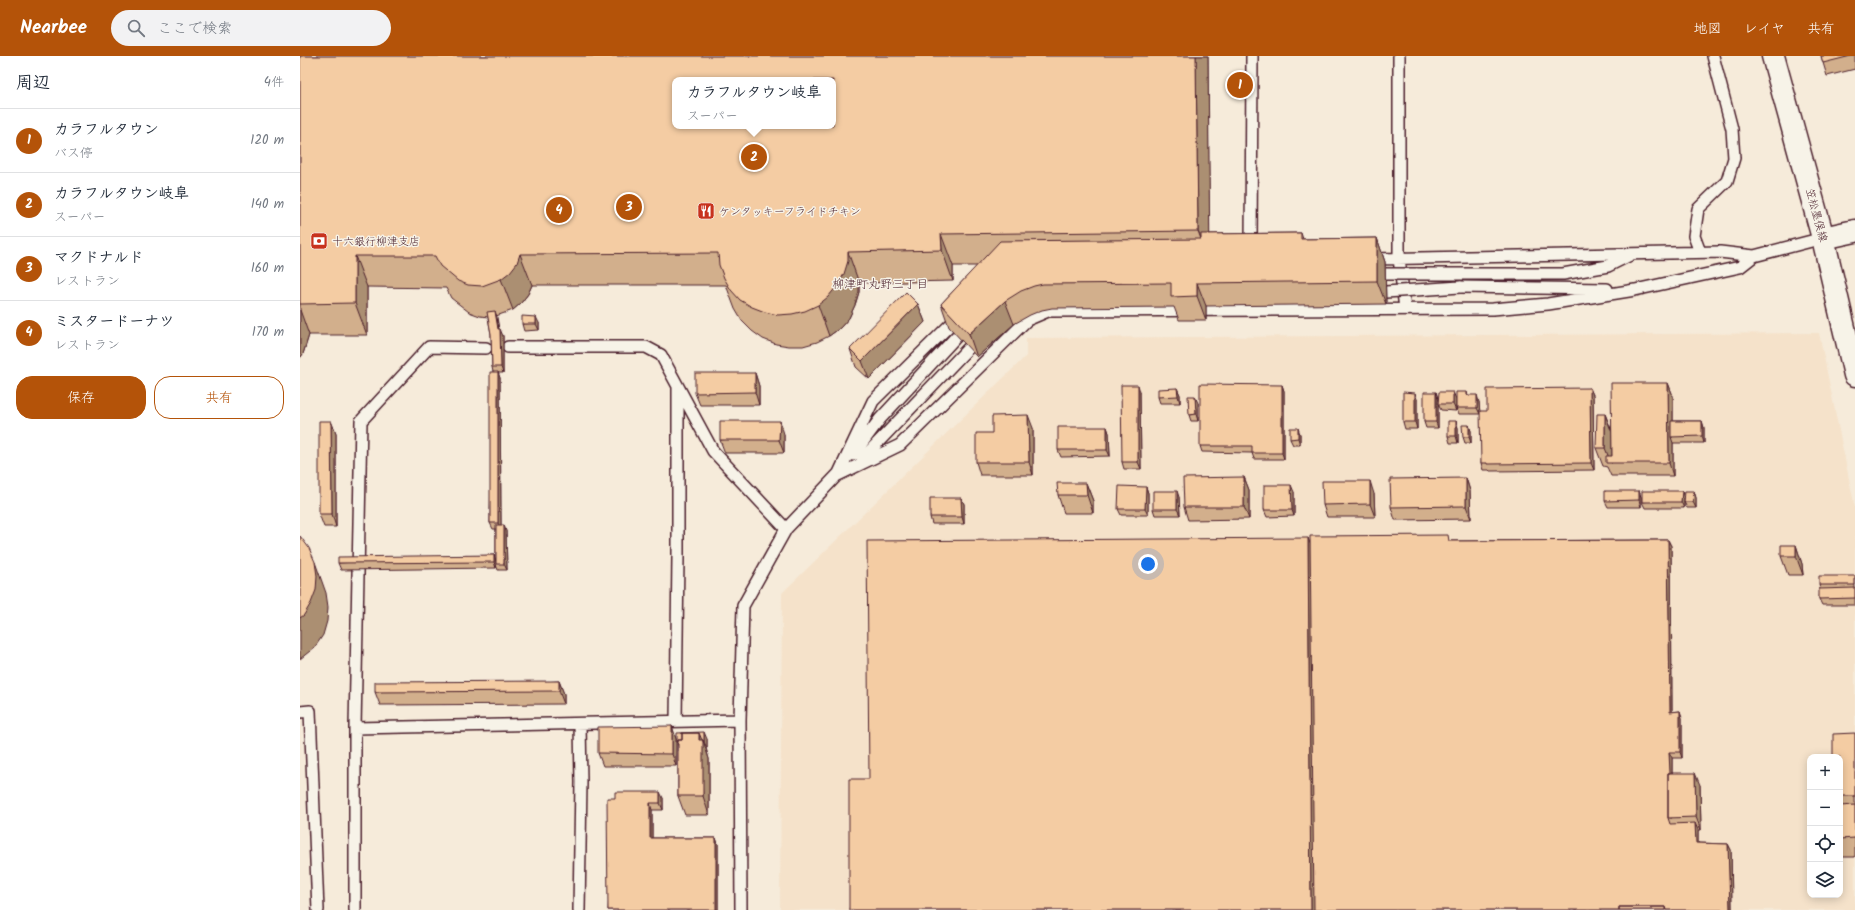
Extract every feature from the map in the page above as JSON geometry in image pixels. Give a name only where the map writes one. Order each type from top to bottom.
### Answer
[{"type":"main road","name":"笠松墨俣線","points":[[1773,56],[1823,238],[1855,375]]},
{"type":"main road","points":[[1823,238],[1855,231]]},
{"type":"lane","points":[[1251,261],[1252,56]]},
{"type":"lane","points":[[1399,56],[1399,258],[1405,309]]},
{"type":"lane","points":[[1700,252],[1694,236],[1698,209],[1727,181],[1734,158],[1732,129],[1713,56]]},
{"type":"lane","points":[[1360,259],[1636,252],[1720,252],[1754,256],[1823,238]]},
{"type":"lane","points":[[1378,274],[1563,274],[1608,266],[1636,252]]},
{"type":"lane","points":[[838,475],[900,445],[1027,320],[1048,311],[1493,309],[1548,304],[1635,290],[1740,267],[1754,256]]},
{"type":"lane","points":[[1362,294],[1460,287],[1635,290]]},
{"type":"lane","points":[[741,910],[740,720],[743,606],[786,529],[838,475],[880,419],[972,312],[873,401],[838,475]]},
{"type":"lane","points":[[857,465],[936,381],[983,333],[990,329]]},
{"type":"lane","points":[[508,347],[646,347],[661,355],[713,451],[786,529]]},
{"type":"lane","points":[[355,910],[355,728],[361,422],[429,348],[486,348]]},
{"type":"lane","points":[[676,721],[678,388]]},
{"type":"lane","points":[[300,712],[310,712],[318,910]]},
{"type":"lane","points":[[355,728],[740,720]]},
{"type":"lane","points":[[579,910],[581,782],[580,724]]},
{"type":"shaded area","points":[[1819,333],[1855,508],[1855,910],[780,910],[782,593],[1026,356],[1026,338]]},
{"type":"building","points":[[300,56],[1196,56],[1198,231],[941,234],[942,250],[848,252],[848,261],[844,274],[828,297],[818,305],[805,311],[792,314],[778,315],[765,312],[740,300],[731,290],[724,278],[719,265],[718,253],[520,254],[517,263],[510,272],[501,279],[482,286],[468,285],[458,281],[440,266],[435,256],[355,256],[355,303],[300,304]]},
{"type":"building","points":[[1821,56],[1851,56],[1823,63]]},
{"type":"building","points":[[1301,233],[1301,239],[1377,238],[1377,281],[1197,283],[1197,296],[1171,297],[1171,283],[1043,284],[1021,291],[1005,301],[969,334],[941,304],[1000,241],[1201,239],[1201,234]]},
{"type":"building","points":[[906,292],[918,304],[862,361],[850,349]]},
{"type":"building","points":[[495,311],[498,329],[500,329],[501,367],[492,367],[491,334],[487,312]]},
{"type":"building","points":[[522,316],[536,317],[536,324],[522,324]]},
{"type":"building","points":[[490,372],[498,372],[498,523],[490,523]]},
{"type":"building","points":[[695,373],[755,373],[755,392],[695,393]]},
{"type":"building","points":[[1611,383],[1668,383],[1669,463],[1606,463],[1606,456],[1612,456]]},
{"type":"building","points":[[1200,384],[1282,385],[1282,453],[1252,453],[1252,446],[1200,446]]},
{"type":"building","points":[[1121,385],[1138,385],[1138,462],[1122,462]]},
{"type":"building","points":[[1177,388],[1178,396],[1158,397],[1158,389]]},
{"type":"building","points":[[1590,388],[1591,463],[1481,463],[1480,411],[1487,411],[1487,389]]},
{"type":"building","points":[[1403,392],[1415,393],[1415,422],[1403,422]]},
{"type":"building","points":[[1424,392],[1436,392],[1436,422],[1424,422]]},
{"type":"building","points":[[1439,392],[1453,392],[1453,404],[1438,404]]},
{"type":"building","points":[[1456,392],[1467,392],[1467,395],[1477,395],[1477,408],[1456,408]]},
{"type":"building","points":[[1188,396],[1195,396],[1196,414],[1189,415]]},
{"type":"building","points":[[1597,414],[1605,414],[1605,448],[1596,448]]},
{"type":"building","points":[[1028,415],[1029,462],[976,462],[976,433],[992,433],[992,416]]},
{"type":"building","points":[[319,421],[331,421],[332,514],[319,514]]},
{"type":"building","points":[[720,421],[780,421],[779,440],[720,440]]},
{"type":"building","points":[[1448,421],[1456,421],[1456,436],[1448,436]]},
{"type":"building","points":[[1671,421],[1702,421],[1702,436],[1671,437]]},
{"type":"building","points":[[1462,425],[1469,425],[1469,437],[1463,437]]},
{"type":"building","points":[[1058,427],[1107,427],[1107,450],[1058,450]]},
{"type":"building","points":[[1290,428],[1298,428],[1298,438],[1290,439]]},
{"type":"building","points":[[1244,477],[1244,507],[1184,507],[1183,478]]},
{"type":"building","points":[[1466,478],[1466,506],[1391,507],[1390,479]]},
{"type":"building","points":[[1322,481],[1370,481],[1370,504],[1323,505]]},
{"type":"building","points":[[1057,483],[1086,483],[1087,495],[1058,495]]},
{"type":"building","points":[[1264,485],[1291,485],[1292,510],[1264,510]]},
{"type":"building","points":[[1119,486],[1146,487],[1145,509],[1118,509]]},
{"type":"building","points":[[1153,491],[1177,491],[1177,509],[1153,509]]},
{"type":"building","points":[[1605,491],[1639,491],[1639,500],[1605,501]]},
{"type":"building","points":[[1642,491],[1682,491],[1681,502],[1642,502]]},
{"type":"building","points":[[1685,491],[1694,491],[1693,502],[1684,502]]},
{"type":"building","points":[[930,498],[961,498],[962,517],[930,517]]},
{"type":"building","points":[[496,525],[504,525],[504,564],[496,564]]},
{"type":"building","points":[[1448,535],[1449,541],[1668,540],[1670,712],[1680,711],[1680,752],[1669,752],[1670,773],[1668,773],[1668,818],[1670,824],[1695,823],[1696,843],[1728,844],[1730,910],[1667,910],[1666,907],[1619,907],[1619,910],[1314,910],[1310,536]]},
{"type":"building","points":[[300,536],[309,548],[315,562],[317,576],[316,590],[311,603],[304,615],[300,618]]},
{"type":"building","points":[[1308,538],[1311,910],[849,910],[849,779],[869,779],[867,541]]},
{"type":"building","points":[[1781,545],[1796,545],[1796,556],[1781,556]]},
{"type":"building","points":[[494,555],[494,562],[338,563],[338,557]]},
{"type":"building","points":[[1819,576],[1855,576],[1855,585],[1819,585]]},
{"type":"building","points":[[1855,588],[1855,598],[1819,599],[1819,589]]},
{"type":"building","points":[[559,681],[559,691],[375,692],[375,682]]},
{"type":"building","points":[[672,726],[672,754],[598,753],[598,727]]},
{"type":"building","points":[[704,732],[704,742],[699,733],[682,733],[682,740],[678,740],[677,742],[677,733]]},
{"type":"building","points":[[682,733],[699,733],[699,740],[703,740],[703,796],[678,796],[678,740],[682,740]]},
{"type":"building","points":[[1855,733],[1855,796],[1843,796],[1843,754],[1833,754],[1833,734]]},
{"type":"building","points":[[1668,773],[1695,773],[1696,817],[1668,818]]},
{"type":"building","points":[[615,792],[660,792],[660,803],[650,803],[650,838],[716,838],[716,910],[608,910],[607,798],[615,798]]},
{"type":"building","points":[[1855,805],[1855,838],[1843,839],[1843,806]]},
{"type":"building","points":[[1619,907],[1666,907],[1666,910],[1619,910]]},
{"type":"place","name":"カラフルタウン","points":[[1240,85]]},
{"type":"place","name":"カラフルタウン岐阜","points":[[754,157]]},
{"type":"place","name":"マクドナルド","points":[[629,207]]},
{"type":"place","name":"ミスタードーナツ","points":[[559,210]]},
{"type":"place","name":"ケンタッキーフライドチキン","points":[[706,211]]},
{"type":"place","name":"十六銀行柳津支店","points":[[319,241]]},
{"type":"district","name":"柳津町丸野三丁目","points":[[880,284]]}]
